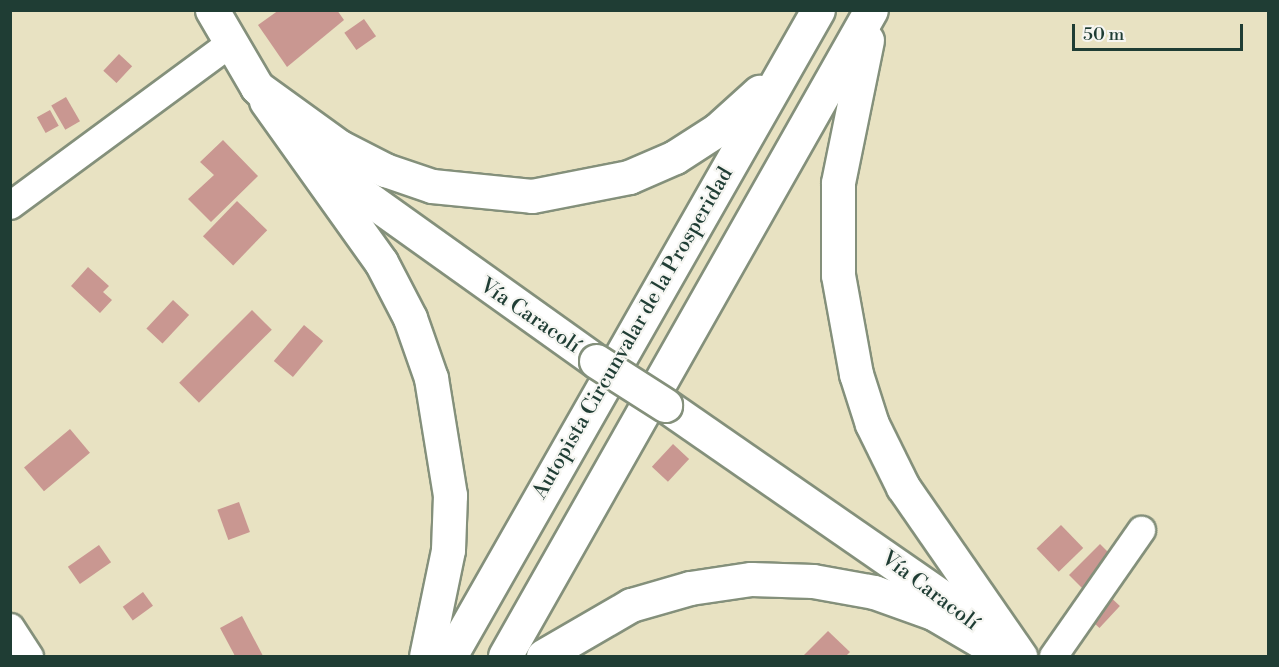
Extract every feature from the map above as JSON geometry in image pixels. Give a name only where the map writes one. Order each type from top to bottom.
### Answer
[{"type":"main road","name":"Vía Caracolí","points":[[212,10],[257,87],[359,192],[474,279],[955,606],[1008,657]]},
{"type":"main road","points":[[505,657],[871,10]]},
{"type":"main road","points":[[876,10],[838,183],[838,275],[845,327],[872,424],[903,487],[1020,657]]},
{"type":"main road","points":[[257,87],[340,147],[385,170],[442,188],[532,196],[629,177],[675,157],[755,97],[815,16]]},
{"type":"main road","name":"Autopista Circunvalar de la Prosperidad","points":[[450,657],[613,363],[815,16]]},
{"type":"main road","points":[[257,87],[381,262],[410,318],[431,378],[450,495],[442,591],[426,657]]},
{"type":"main road","points":[[543,657],[631,606],[690,588],[751,579],[813,581],[874,592],[933,613],[1008,657]]},
{"type":"street","points":[[10,205],[231,42]]},
{"type":"street","points":[[1053,657],[1141,530]]},
{"type":"street","points":[[10,627],[29,657]]},
{"type":"building","points":[[279,10],[337,10],[344,20],[287,67],[258,25]]},
{"type":"building","points":[[364,19],[376,36],[356,50],[344,33]]},
{"type":"building","points":[[119,54],[132,66],[116,83],[103,71]]},
{"type":"building","points":[[66,97],[80,121],[65,130],[51,106]]},
{"type":"building","points":[[50,110],[59,126],[46,133],[37,117]]},
{"type":"building","points":[[223,140],[258,176],[211,222],[188,199],[214,175],[200,162]]},
{"type":"building","points":[[237,201],[267,230],[233,265],[203,236]]},
{"type":"building","points":[[88,267],[109,286],[103,292],[112,300],[100,313],[71,286]]},
{"type":"building","points":[[173,300],[189,315],[162,344],[146,329]]},
{"type":"building","points":[[252,310],[272,330],[199,403],[179,383]]},
{"type":"building","points":[[304,325],[323,341],[293,377],[274,361]]},
{"type":"building","points":[[70,429],[90,453],[44,491],[24,468]]},
{"type":"building","points":[[673,444],[689,459],[668,482],[652,467]]},
{"type":"building","points":[[239,502],[250,532],[228,540],[217,510]]},
{"type":"building","points":[[1061,525],[1083,548],[1059,572],[1037,549]]},
{"type":"building","points":[[1100,544],[1112,556],[1087,593],[1069,575]]},
{"type":"building","points":[[99,545],[111,562],[80,584],[68,567]]},
{"type":"building","points":[[143,592],[153,606],[133,620],[123,607]]},
{"type":"building","points":[[1106,593],[1120,606],[1099,628],[1086,615]]},
{"type":"building","points":[[242,616],[263,656],[235,656],[220,628]]},
{"type":"building","points":[[828,631],[850,652],[846,656],[803,656]]}]
